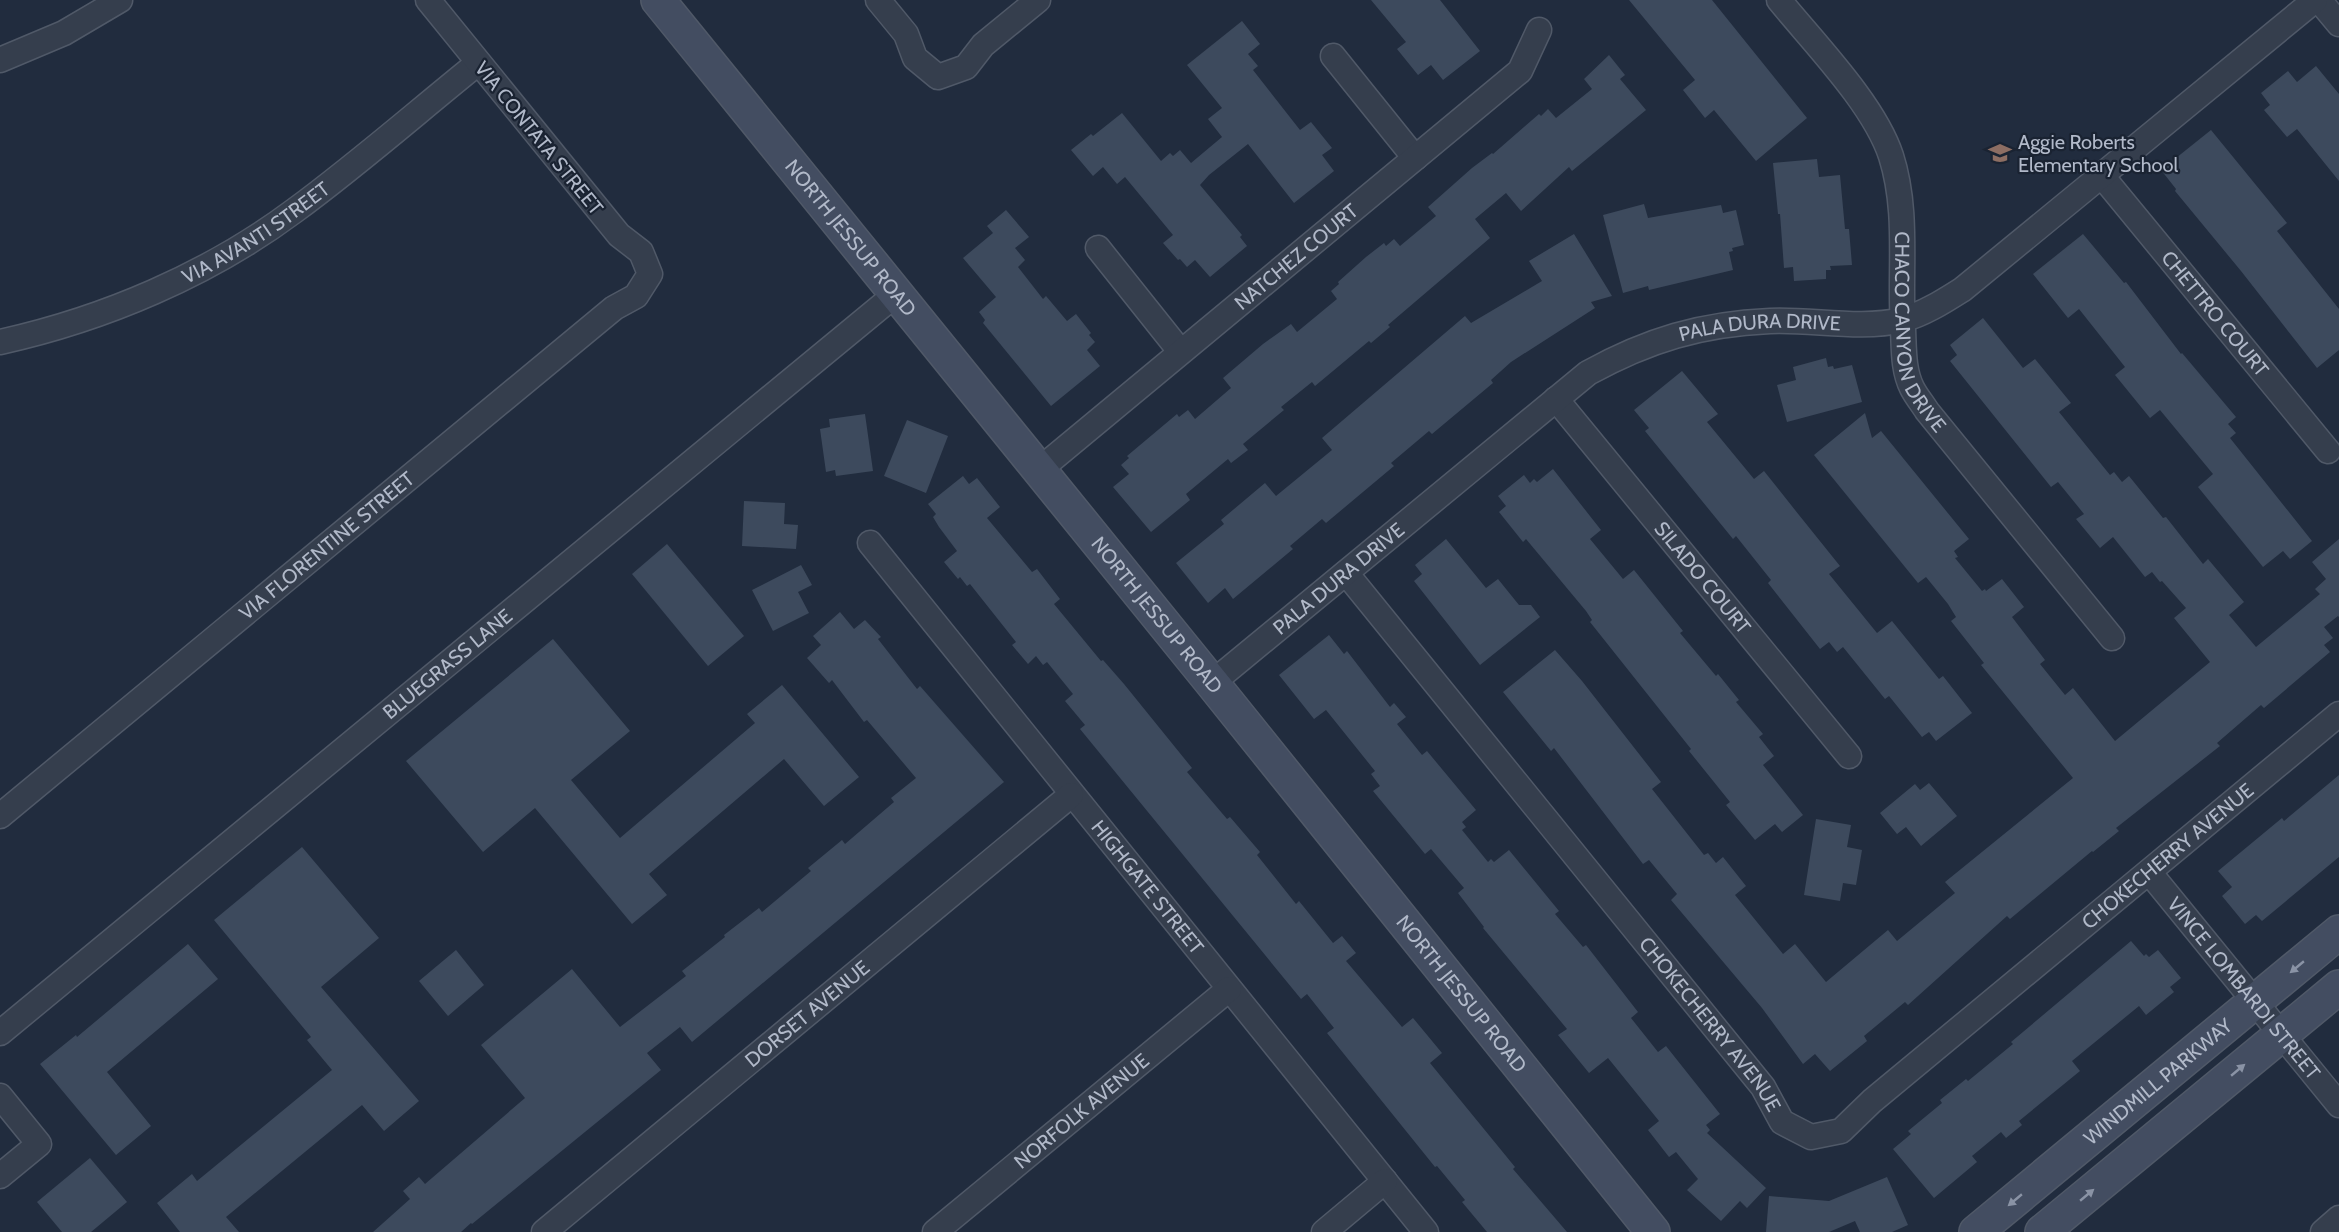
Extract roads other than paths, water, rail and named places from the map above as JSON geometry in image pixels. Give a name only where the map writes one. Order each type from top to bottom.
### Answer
[{"type":"street","points":[[0,60],[64,33],[120,0]]},
{"type":"street","name":"VIA CONTATA STREET","points":[[428,0],[619,235],[640,252],[650,274]]},
{"type":"street","name":"NORTH JESSUP ROAD","points":[[658,0],[1212,683],[1653,1232]]},
{"type":"street","points":[[878,0],[906,34],[915,58],[938,77],[966,67],[983,45],[1038,0]]},
{"type":"street","name":"CHACO CANYON DRIVE","points":[[1779,0],[1859,98],[1879,129],[1890,155],[1898,186],[1901,217],[1902,320],[1905,365],[1912,388],[1927,411],[2112,638]]},
{"type":"street","points":[[2317,0],[2339,24]]},
{"type":"street","name":"PALA DURA DRIVE","points":[[1212,683],[1588,373],[1621,355],[1657,340],[1689,332],[1771,321],[1874,323],[1902,320],[1930,309],[1963,289],[2317,0]]},
{"type":"street","name":"NATCHEZ COURT","points":[[1039,470],[1520,71],[1539,30]]},
{"type":"street","points":[[1333,56],[1415,158]]},
{"type":"street","name":"VIA AVANTI STREET","points":[[0,342],[38,334],[95,315],[161,289],[229,254],[293,212],[478,63]]},
{"type":"street","name":"CHETTRO COURT","points":[[2102,176],[2328,451]]},
{"type":"street","points":[[1098,248],[1180,351]]},
{"type":"street","name":"VIA FLORENTINE STREET","points":[[0,816],[614,308],[636,296],[650,274]]},
{"type":"street","name":"BLUEGRASS LANE","points":[[0,1033],[896,294]]},
{"type":"street","name":"SILADO COURT","points":[[1556,399],[1849,756]]},
{"type":"street","name":"HIGHGATE STREET","points":[[870,543],[1071,795],[1426,1232]]},
{"type":"street","name":"CHOKECHERRY AVENUE","points":[[1346,573],[1762,1087],[1782,1122],[1811,1137],[1841,1131],[1872,1101],[2339,714]]},
{"type":"street","name":"DORSET AVENUE","points":[[544,1232],[1071,795]]},
{"type":"street","name":"VINCE LOMBARDI STREET","points":[[2149,872],[2339,1105]]},
{"type":"street","name":"WINDMILL PARKWAY","points":[[1976,1232],[2339,932]]},
{"type":"street","name":"WINDMILL PARKWAY","points":[[2042,1232],[2339,987]]},
{"type":"street","name":"NORFOLK AVENUE","points":[[935,1232],[1229,989]]},
{"type":"street","points":[[0,1096],[39,1144],[0,1176]]},
{"type":"street","points":[[1324,1232],[1385,1181]]},
{"type":"street","points":[[2323,1232],[2339,1218]]},
{"type":"place","name":"Aggie Roberts Elementary School","points":[[2000,153]]}]
